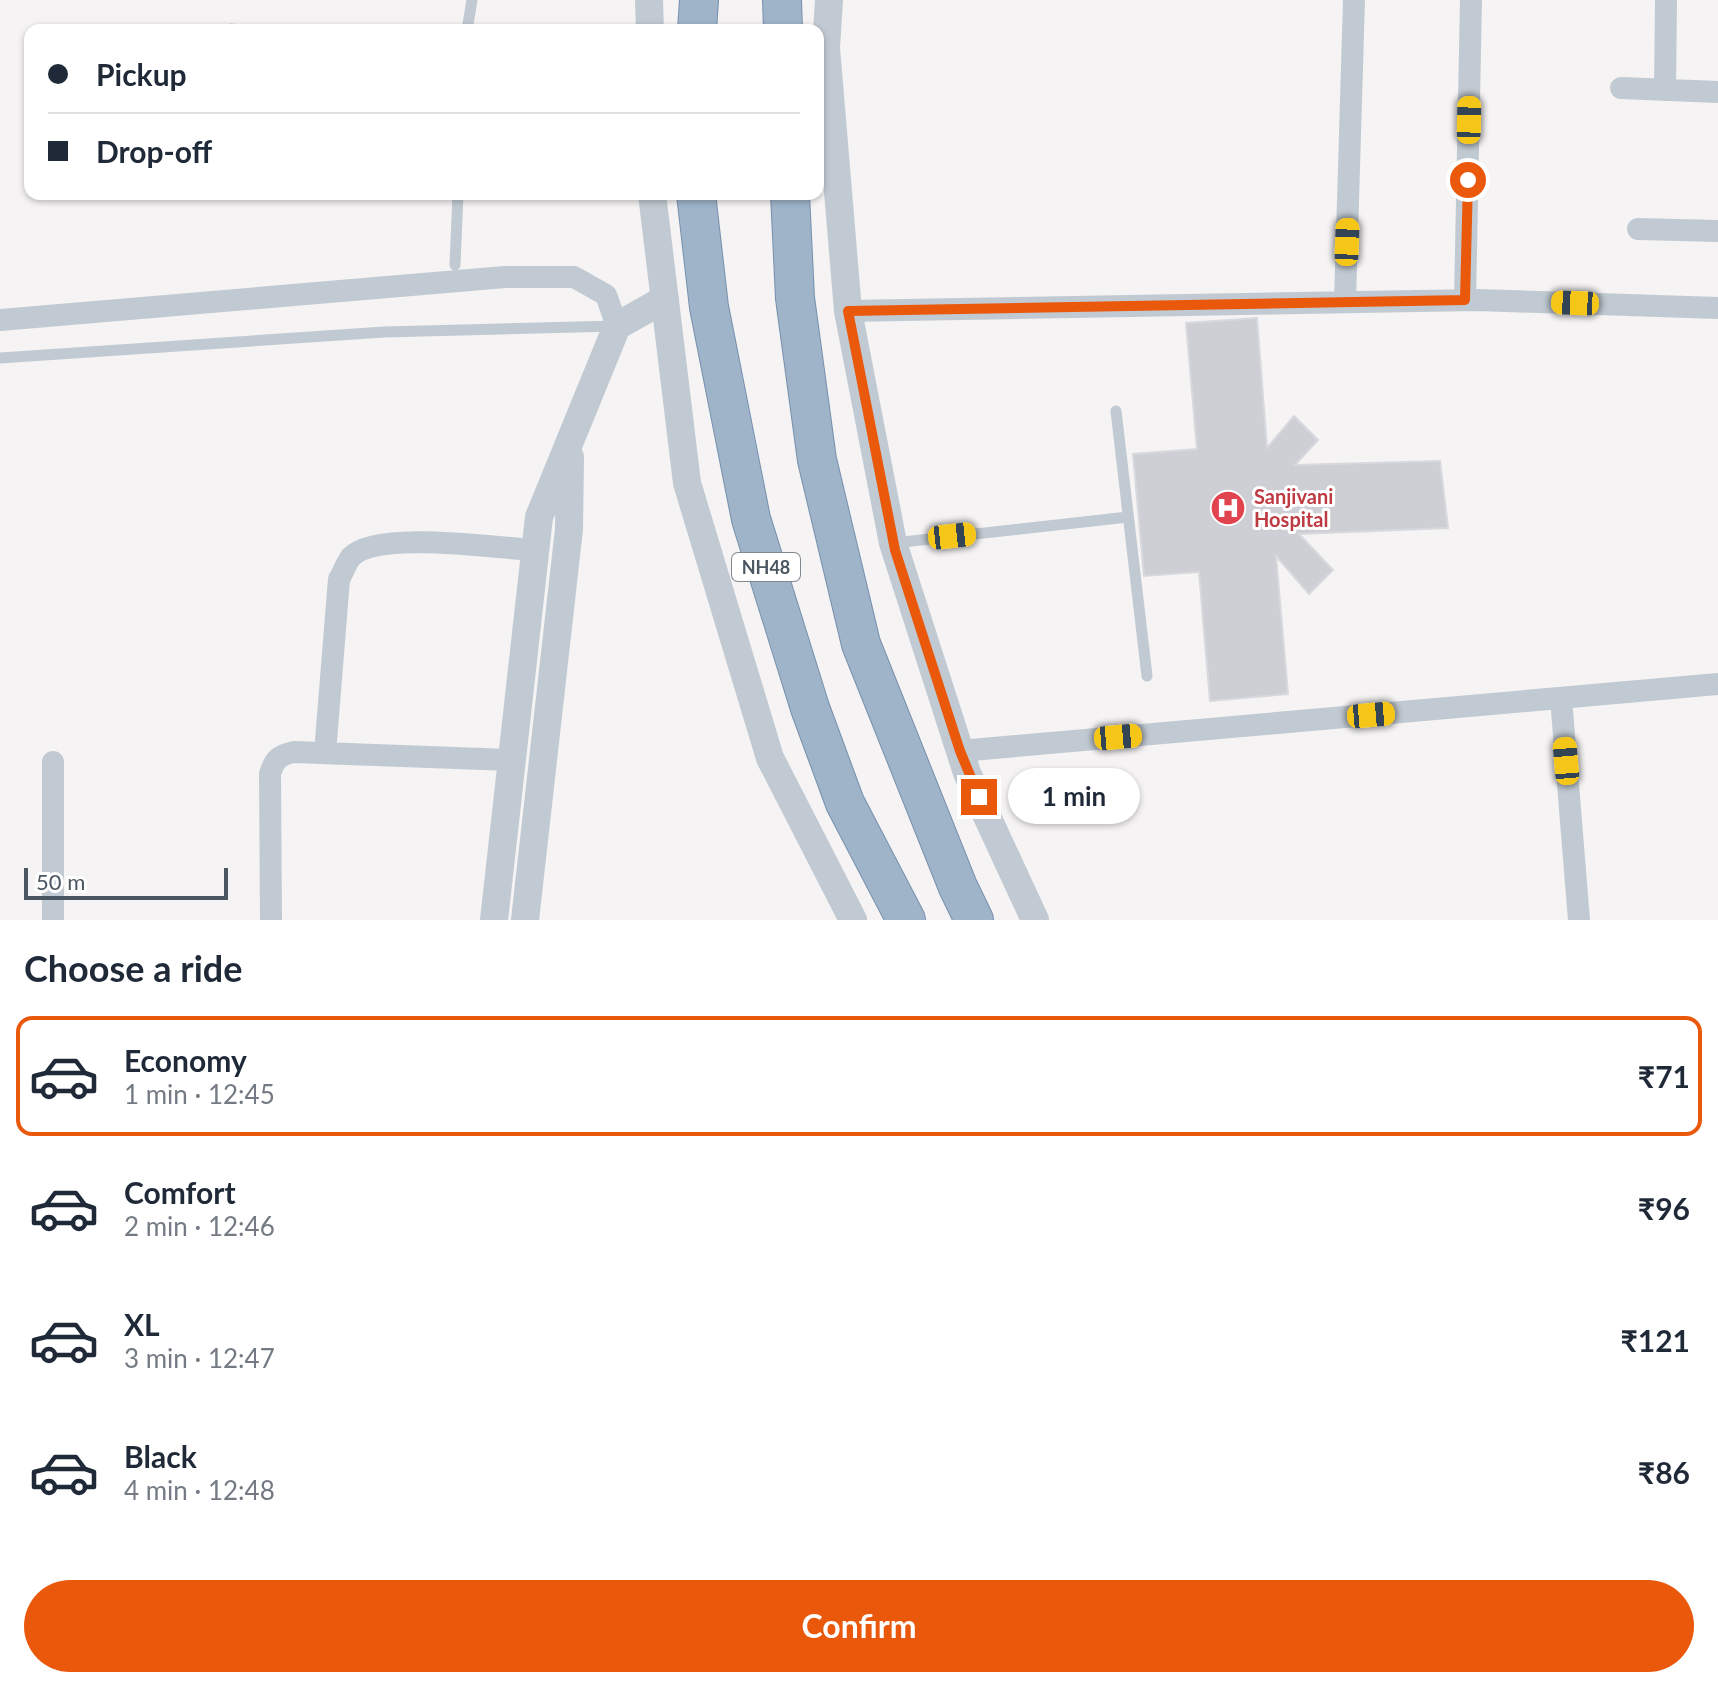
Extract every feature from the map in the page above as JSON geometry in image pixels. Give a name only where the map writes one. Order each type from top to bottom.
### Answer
[{"type":"highway","points":[[697,24],[699,0]]},
{"type":"highway","points":[[782,0],[783,24]]},
{"type":"highway","name":"NH48","points":[[697,200],[709,307],[751,519],[810,708],[845,803],[906,920]]},
{"type":"highway","points":[[790,200],[795,298],[817,460],[861,644],[974,920]]},
{"type":"street","points":[[649,0],[650,24]]},
{"type":"street","points":[[829,0],[826,48],[848,311],[893,543],[960,751],[1035,920]]},
{"type":"street","points":[[1345,302],[1354,0]]},
{"type":"street","points":[[1465,300],[1471,0]]},
{"type":"street","points":[[1665,90],[1666,0]]},
{"type":"street","points":[[1621,88],[1718,92]]},
{"type":"street","points":[[653,200],[687,483],[770,758],[853,920]]},
{"type":"street","points":[[1638,229],[1718,231]]},
{"type":"street","points":[[0,320],[505,277],[574,277],[606,295],[617,326]]},
{"type":"street","points":[[494,920],[539,517],[617,326],[665,299]]},
{"type":"street","points":[[848,311],[1465,300],[1718,308]]},
{"type":"street","points":[[525,920],[569,529],[571,440]]},
{"type":"street","points":[[325,753],[339,579],[351,558],[366,548],[393,541],[534,550]]},
{"type":"street","points":[[960,751],[1718,684]]},
{"type":"street","points":[[1561,698],[1579,920]]},
{"type":"street","points":[[271,920],[270,774],[273,762],[283,754],[510,760]]},
{"type":"street","points":[[53,762],[53,920]]},
{"type":"lane","points":[[468,24],[472,0]]},
{"type":"lane","points":[[455,265],[458,200]]},
{"type":"lane","points":[[0,358],[384,332],[617,326]]},
{"type":"lane","points":[[1116,411],[1147,676]]},
{"type":"lane","points":[[893,543],[1128,517]]},
{"type":"building","points":[[1257,318],[1267,448],[1294,416],[1318,440],[1295,465],[1440,461],[1448,528],[1299,534],[1333,570],[1309,594],[1276,556],[1288,694],[1210,701],[1199,572],[1144,576],[1133,454],[1197,449],[1186,323]]},
{"type":"place","name":"Sanjivani Hospital","points":[[1228,508]]},
{"type":"route","points":[[979,797],[967,773],[895,550],[848,311],[1465,300],[1468,180]]}]
